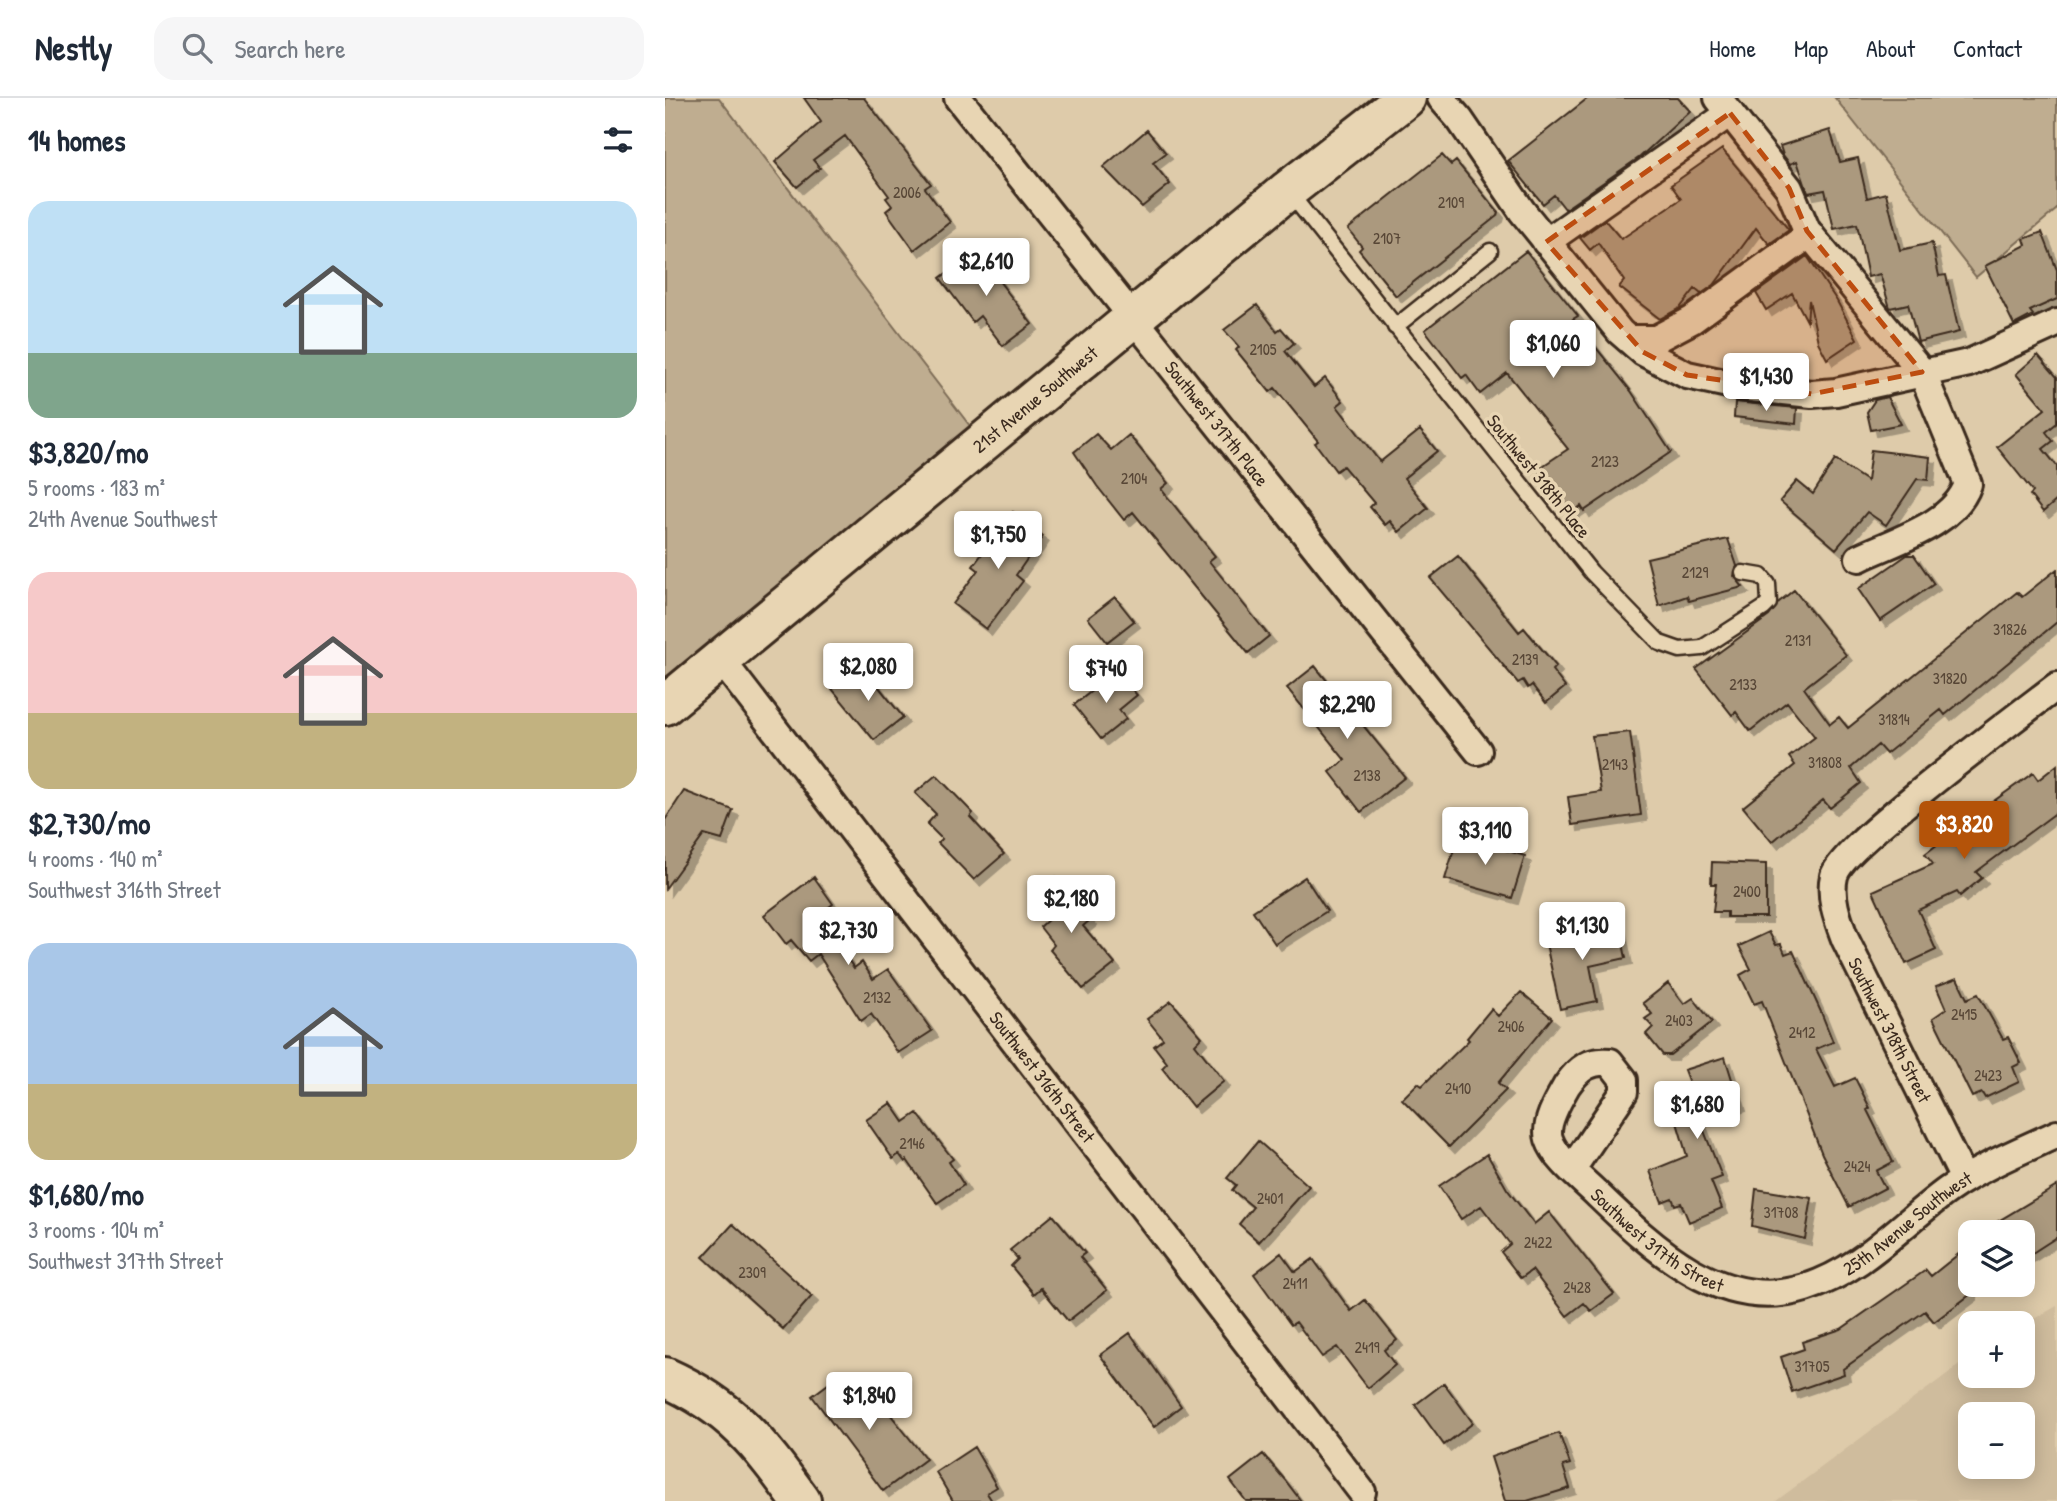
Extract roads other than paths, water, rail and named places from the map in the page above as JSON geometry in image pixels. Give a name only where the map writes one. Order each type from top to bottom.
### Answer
[{"type":"main road","name":"21st Avenue Southwest","points":[[665,705],[722,662],[1289,190],[1406,98]]},
{"type":"main road","points":[[665,1377],[716,1404],[756,1439],[801,1501]]},
{"type":"street","name":"Southwest 317th Place","points":[[958,98],[1478,751]]},
{"type":"street","points":[[1441,98],[1461,120],[1546,242],[1596,305],[1629,339],[1669,368],[1687,375],[1742,387],[1812,394],[1870,385],[1969,363],[2028,339],[2057,323]]},
{"type":"street","points":[[1546,242],[1724,106],[1790,188],[1810,234],[1921,372],[1968,484],[1962,502],[1946,515],[1859,558]]},
{"type":"street","points":[[1629,339],[1656,339],[1692,320],[1810,234]]},
{"type":"street","name":"Southwest 316th Street","points":[[722,662],[1365,1496]]},
{"type":"street","name":"Southwest 318th Street","points":[[1964,1179],[1845,939],[1836,911],[1834,875],[1848,855],[1885,822],[2057,685]]},
{"type":"street","name":"25th Avenue Southwest","points":[[1753,1292],[1804,1289],[1847,1269],[1964,1179],[2057,1135]]},
{"type":"street","name":"Southwest 317th Street","points":[[1572,1169],[1671,1262],[1703,1278],[1753,1292]]},
{"type":"lane","name":"Southwest 318th Place","points":[[1289,190],[1591,572],[1660,643],[1680,650],[1702,648],[1764,608],[1769,603],[1767,584],[1761,576],[1743,573]]},
{"type":"lane","points":[[1395,327],[1490,251]]}]
